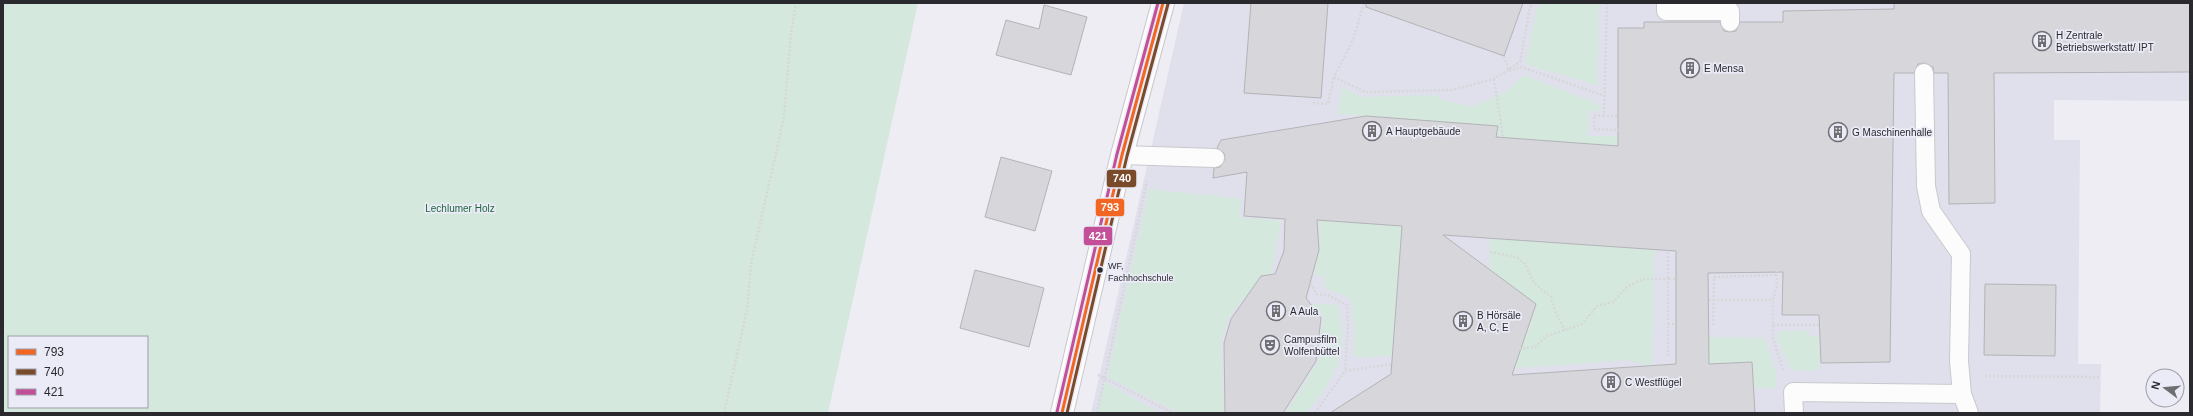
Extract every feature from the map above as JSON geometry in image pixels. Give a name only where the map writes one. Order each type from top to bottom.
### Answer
[{"type":"main road","points":[[1062,413],[1122,155],[1163,3]]},
{"type":"lane","points":[[1666,3],[1666,11],[1730,11],[1730,22]]},
{"type":"lane","points":[[1924,73],[1926,186],[1931,211],[1961,254],[1959,361],[1962,394],[1969,413]]},
{"type":"lane","points":[[1122,155],[1215,158]]},
{"type":"lane","points":[[1794,413],[1788,392],[1962,394]]},
{"type":"path","points":[[724,413],[747,310],[751,264],[784,117],[791,33],[796,3]]},
{"type":"path","points":[[1313,103],[1328,104],[1334,77],[1353,40],[1364,3]]},
{"type":"path","points":[[1509,71],[1520,62],[1530,7],[1533,3]]},
{"type":"path","points":[[1604,116],[1607,3]]},
{"type":"path","points":[[1504,56],[1509,71]]},
{"type":"path","points":[[1334,77],[1365,92],[1452,90],[1494,79],[1509,71],[1521,67],[1605,96]]},
{"type":"path","points":[[1494,79],[1503,137]]},
{"type":"path","points":[[1648,148],[1639,131],[1594,129],[1594,116],[1661,117]]},
{"type":"path","points":[[1294,134],[1307,131],[1310,133],[1318,155]]},
{"type":"path","points":[[1096,413],[1153,155]]},
{"type":"path","points":[[1455,198],[1454,220],[1456,192]]},
{"type":"path","points":[[1297,212],[1298,207]]},
{"type":"path","points":[[1661,214],[1661,236]]},
{"type":"path","points":[[1777,214],[1776,276],[1773,300],[1773,338],[1784,372]]},
{"type":"path","points":[[1673,215],[1673,236]]},
{"type":"path","points":[[1668,240],[1668,356]]},
{"type":"path","points":[[1490,252],[1517,257],[1525,264],[1534,283],[1551,297],[1555,311],[1566,330]]},
{"type":"path","points":[[1713,325],[1714,277],[1776,276]]},
{"type":"path","points":[[1491,349],[1535,347],[1547,336],[1582,324],[1597,306],[1613,302],[1627,287],[1642,279],[1676,279]]},
{"type":"path","points":[[1310,284],[1312,285],[1316,294],[1327,295],[1347,305],[1348,327],[1345,371],[1315,413]]},
{"type":"path","points":[[1257,294],[1270,296]]},
{"type":"path","points":[[1709,300],[1773,300]]},
{"type":"path","points":[[1668,324],[1676,324]]},
{"type":"path","points":[[1773,325],[1820,325]]},
{"type":"path","points":[[1074,363],[1173,413]]},
{"type":"path","points":[[1345,371],[1392,364]]},
{"type":"path","points":[[1682,369],[1695,369]]},
{"type":"path","points":[[1679,372],[1680,390]]},
{"type":"path","points":[[1980,376],[2101,377]]},
{"type":"path","points":[[1490,382],[1491,396]]},
{"type":"shaded area","points":[[1184,3],[2190,3],[2190,101],[2054,100],[2054,140],[2080,140],[2078,364],[2101,364],[2100,413],[1091,413]]},
{"type":"green space","name":"Lechlumer Holz","points":[[3,3],[918,3],[828,413],[3,413]]},
{"type":"green space","points":[[1540,3],[1599,3],[1597,85],[1525,64],[1536,13]]},
{"type":"green space","points":[[1524,75],[1601,105],[1601,111],[1589,110],[1588,136],[1622,136],[1620,146],[1496,137],[1497,126],[1338,114],[1342,87],[1363,97],[1433,95],[1448,102],[1473,106],[1506,92]]},
{"type":"green space","points":[[1149,189],[1241,199],[1240,217],[1281,221],[1269,286],[1251,289],[1229,317],[1221,342],[1224,413],[1180,413],[1107,377]]},
{"type":"green space","points":[[1320,220],[1444,230],[1393,356],[1353,357],[1354,335],[1352,301],[1341,294],[1325,289],[1323,276],[1313,274],[1319,250]]},
{"type":"green space","points":[[1490,238],[1655,250],[1652,366],[1627,360],[1493,370],[1489,340],[1527,333],[1536,305],[1490,270]]},
{"type":"green space","points":[[1310,304],[1338,305],[1342,336],[1341,350],[1338,363],[1332,376],[1307,413],[1286,413],[1318,362],[1323,316]]},
{"type":"green space","points":[[1779,331],[1809,331],[1809,336],[1819,336],[1820,370],[1791,370],[1777,338]]},
{"type":"green space","points":[[1709,337],[1765,338],[1776,371],[1776,388],[1753,388],[1752,362],[1709,364]]},
{"type":"green space","points":[[1105,382],[1160,413],[1098,413]]},
{"type":"building","points":[[1251,3],[1328,3],[1321,98],[1244,93]]},
{"type":"building","points":[[1366,3],[1523,3],[1504,56],[1366,7]]},
{"type":"building","points":[[1894,3],[2190,3],[2190,72],[1994,73],[1995,203],[1949,204],[1948,73],[1934,73],[1933,67],[1924,63],[1918,64],[1914,73],[1894,73],[1890,362],[1821,363],[1819,315],[1782,315],[1783,272],[1708,273],[1709,364],[1752,362],[1755,413],[1330,413],[1391,374],[1402,226],[1317,220],[1319,250],[1306,298],[1321,318],[1316,361],[1283,413],[1225,413],[1224,343],[1231,319],[1261,276],[1275,274],[1284,251],[1285,219],[1244,216],[1247,172],[1213,178],[1214,168],[1220,167],[1225,159],[1224,153],[1217,148],[1221,140],[1366,116],[1498,126],[1496,137],[1618,146],[1618,28],[1644,28],[1644,22],[1720,22],[1724,31],[1730,32],[1736,31],[1740,22],[1783,22],[1783,11],[1894,9]],"holes":[[[1443,235],[1676,251],[1676,364],[1512,375],[1536,304]]]},
{"type":"building","points":[[1044,5],[1087,17],[1071,75],[996,55],[1006,20],[1039,29]]},
{"type":"building","points":[[1001,157],[1052,171],[1035,231],[985,217]]},
{"type":"building","points":[[975,270],[1044,288],[1029,347],[960,328]]},
{"type":"building","points":[[1985,284],[2056,285],[2055,356],[1984,355]]},
{"type":"transit line","name":"421","points":[[1057,412],[1117,154],[1158,3]]},
{"type":"transit line","name":"793","points":[[1062,413],[1122,155],[1163,3]]},
{"type":"transit line","name":"740","points":[[1067,413],[1127,156],[1168,4]]},
{"type":"place","name":"H Zentrale Betriebswerkstatt/ IPT","points":[[2042,41]]},
{"type":"place","name":"E Mensa","points":[[1690,68]]},
{"type":"place","name":"A Hauptgebäude","points":[[1372,131]]},
{"type":"place","name":"G Maschinenhalle","points":[[1838,132]]},
{"type":"place","name":"WF, Fachhochschule","points":[[1100,270]]},
{"type":"place","name":"A Aula","points":[[1276,311]]},
{"type":"place","name":"B Hörsäle A, C, E","points":[[1463,321]]},
{"type":"place","name":"Campusfilm Wolfenbüttel","points":[[1270,345]]},
{"type":"place","name":"C Westflügel","points":[[1611,382]]}]
